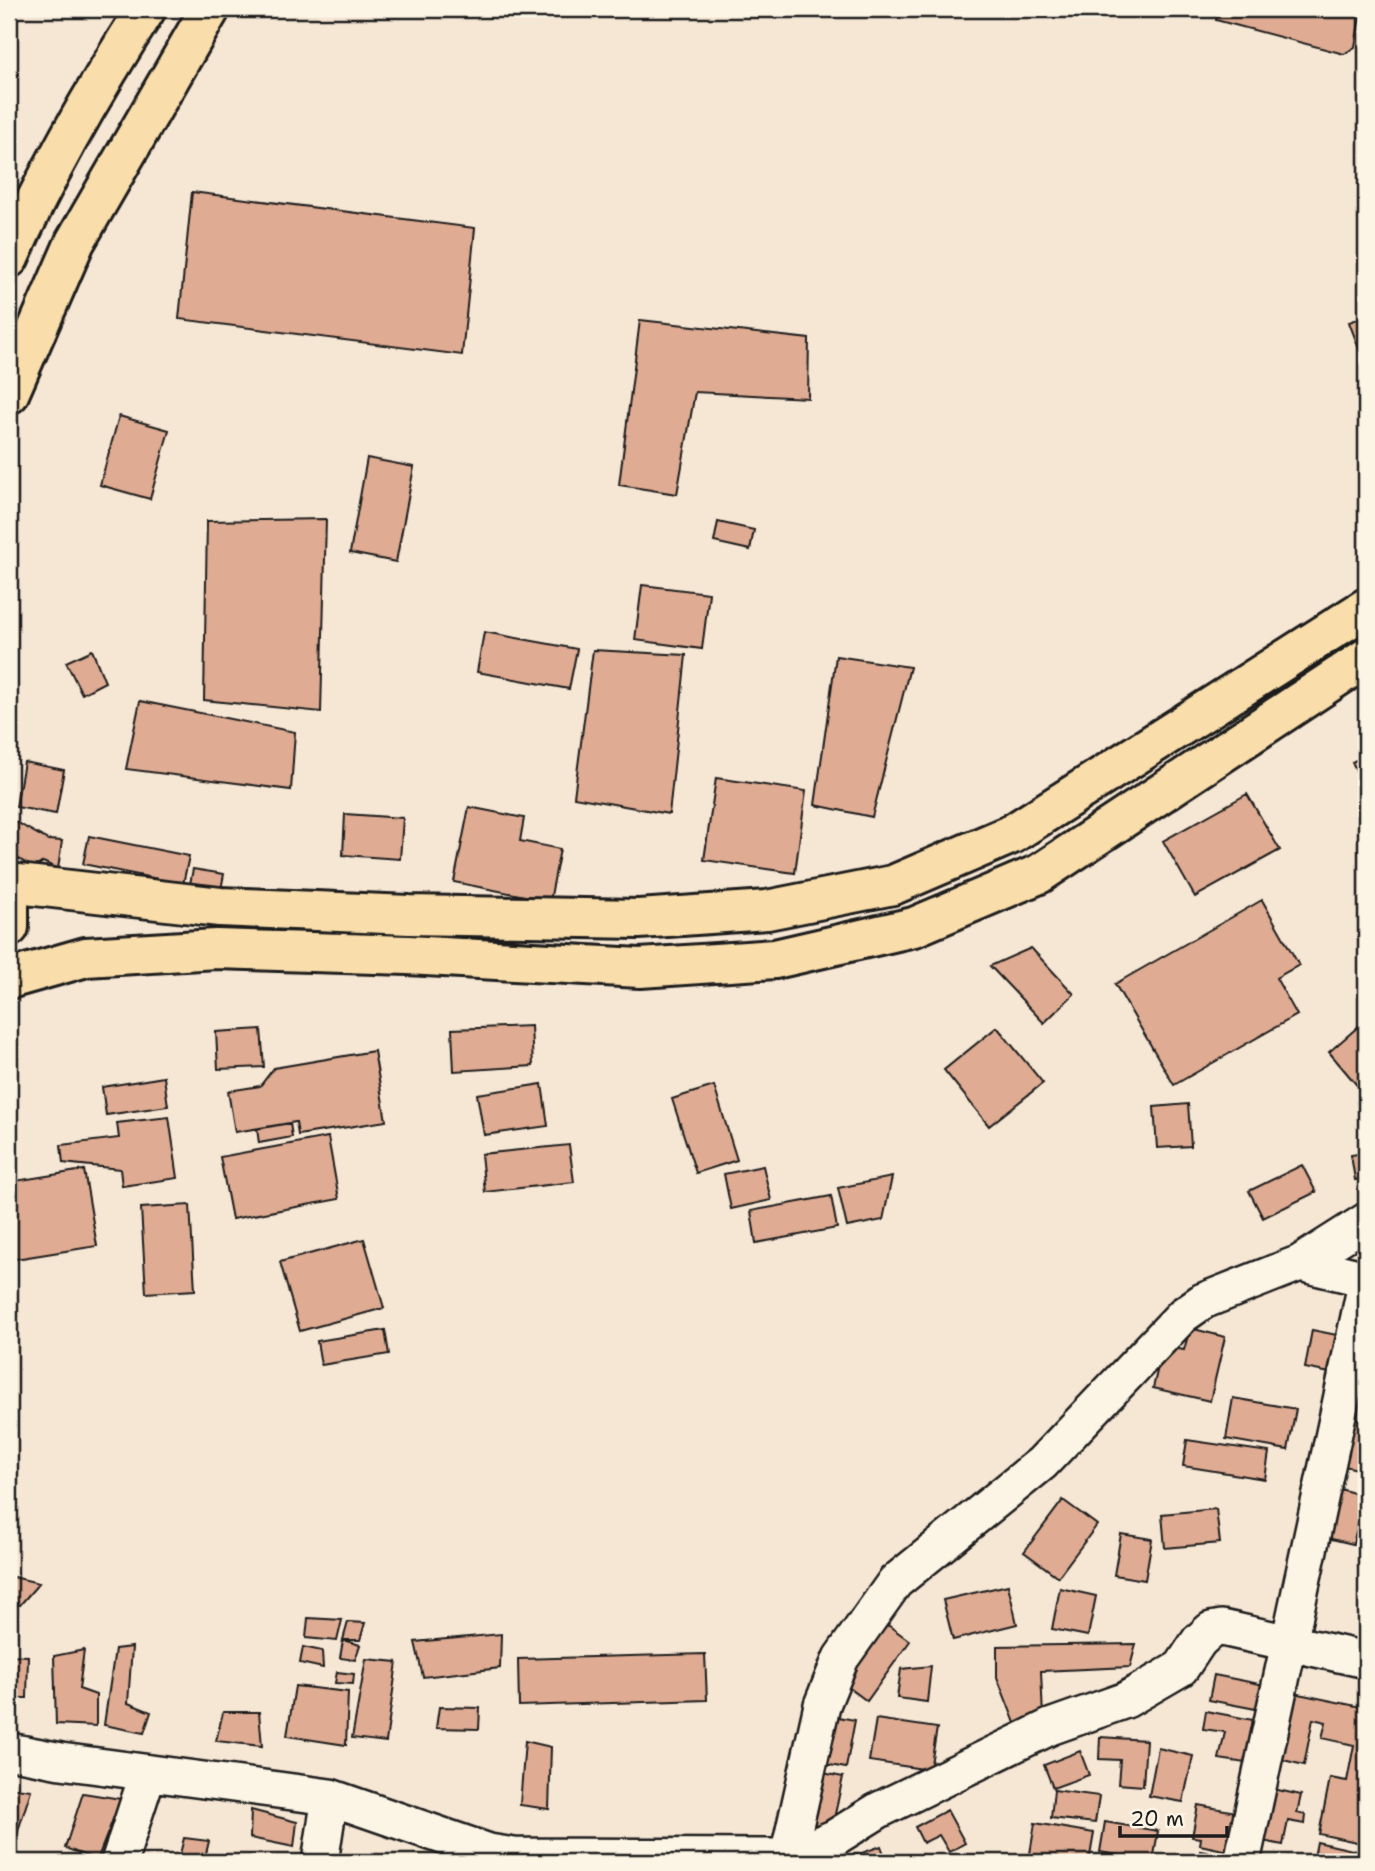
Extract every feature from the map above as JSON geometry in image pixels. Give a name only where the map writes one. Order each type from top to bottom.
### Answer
[{"type":"main road","points":[[9,258],[25,221],[92,94],[146,9]]},
{"type":"main road","points":[[9,394],[75,242],[210,9]]},
{"type":"main road","points":[[9,883],[220,907],[409,915],[639,919],[766,910],[880,888],[1013,834],[1366,608]]},
{"type":"main road","points":[[9,979],[86,957],[216,949],[408,955],[640,968],[775,959],[914,927],[1040,874],[1366,658]]},
{"type":"main road","points":[[9,901],[9,927]]},
{"type":"street","points":[[788,1857],[822,1705],[841,1658],[895,1582],[1042,1463],[1183,1315],[1203,1301],[1300,1263],[1366,1220]]},
{"type":"street","points":[[1242,1862],[1366,1282],[1300,1263]]},
{"type":"street","points":[[9,1751],[330,1797],[489,1852],[513,1856],[788,1857],[839,1850],[879,1810],[1050,1727],[1126,1700],[1181,1668],[1211,1630],[1222,1628],[1366,1660]]},
{"type":"street","points":[[118,1862],[148,1773]]},
{"type":"street","points":[[320,1862],[330,1797]]},
{"type":"building","points":[[1219,9],[1361,9],[1355,47],[1344,54],[1216,20]]},
{"type":"building","points":[[192,192],[475,228],[462,355],[179,319]]},
{"type":"building","points":[[1366,316],[1366,362],[1364,362],[1349,322]]},
{"type":"building","points":[[640,320],[809,339],[808,398],[695,392],[677,494],[619,485]]},
{"type":"building","points":[[119,416],[169,430],[150,499],[100,485]]},
{"type":"building","points":[[367,458],[414,467],[396,562],[350,553]]},
{"type":"building","points":[[326,519],[321,712],[204,700],[207,521]]},
{"type":"building","points":[[718,522],[754,530],[750,550],[714,542]]},
{"type":"building","points":[[642,585],[709,593],[702,649],[635,640]]},
{"type":"building","points":[[484,632],[577,649],[569,689],[477,672]]},
{"type":"building","points":[[92,650],[105,682],[82,694],[66,662]]},
{"type":"building","points":[[593,650],[686,655],[669,814],[574,797]]},
{"type":"building","points":[[836,656],[910,667],[872,817],[815,805]]},
{"type":"building","points":[[140,701],[295,732],[291,790],[126,769]]},
{"type":"building","points":[[1366,755],[1366,790],[1352,762]]},
{"type":"building","points":[[24,762],[64,770],[56,814],[16,807]]},
{"type":"building","points":[[716,778],[806,791],[795,873],[704,860]]},
{"type":"building","points":[[1247,794],[1280,850],[1195,897],[1163,841]]},
{"type":"building","points":[[469,807],[524,818],[520,841],[560,849],[550,901],[454,882]]},
{"type":"building","points":[[345,814],[403,818],[400,859],[343,855]]},
{"type":"building","points":[[9,818],[48,840],[62,841],[58,869],[43,862],[34,868],[9,853]]},
{"type":"building","points":[[89,836],[189,856],[183,884],[83,864]]},
{"type":"building","points":[[193,869],[224,874],[220,895],[189,889]]},
{"type":"building","points":[[1262,900],[1299,965],[1276,978],[1297,1015],[1174,1085],[1115,984]]},
{"type":"building","points":[[1031,948],[1074,994],[1044,1023],[990,966]]},
{"type":"building","points":[[531,1026],[533,1066],[454,1071],[452,1029]]},
{"type":"building","points":[[1359,1026],[1366,1035],[1366,1086],[1361,1090],[1329,1052]]},
{"type":"building","points":[[997,1027],[1043,1083],[989,1126],[944,1070]]},
{"type":"building","points":[[261,1029],[264,1067],[218,1069],[216,1032]]},
{"type":"building","points":[[374,1051],[386,1121],[298,1135],[296,1122],[235,1132],[228,1091],[260,1086],[274,1068]]},
{"type":"building","points":[[164,1077],[168,1106],[106,1115],[102,1087]]},
{"type":"building","points":[[542,1084],[548,1126],[484,1135],[477,1094]]},
{"type":"building","points":[[714,1086],[737,1160],[696,1173],[672,1099]]},
{"type":"building","points":[[1366,1101],[1366,1178],[1355,1180],[1351,1155],[1365,1153],[1357,1102]]},
{"type":"building","points":[[1188,1104],[1191,1146],[1157,1148],[1154,1107]]},
{"type":"building","points":[[169,1117],[178,1178],[122,1186],[120,1169],[63,1163],[61,1145],[119,1138],[117,1123]]},
{"type":"building","points":[[290,1123],[292,1137],[259,1143],[257,1129]]},
{"type":"building","points":[[328,1137],[339,1199],[232,1219],[220,1157]]},
{"type":"building","points":[[569,1145],[574,1182],[485,1192],[481,1154]]},
{"type":"building","points":[[1302,1165],[1316,1192],[1263,1218],[1249,1191]]},
{"type":"building","points":[[763,1166],[771,1200],[731,1209],[724,1174]]},
{"type":"building","points":[[84,1170],[97,1246],[9,1260],[9,1182]]},
{"type":"building","points":[[892,1177],[883,1220],[847,1227],[838,1188]]},
{"type":"building","points":[[831,1196],[837,1228],[756,1243],[751,1211]]},
{"type":"building","points":[[190,1205],[195,1290],[146,1293],[141,1208]]},
{"type":"building","points":[[364,1239],[384,1308],[300,1331],[280,1262]]},
{"type":"building","points":[[1190,1328],[1225,1337],[1210,1401],[1153,1388],[1163,1346],[1184,1350]]},
{"type":"building","points":[[385,1330],[389,1354],[321,1365],[317,1341]]},
{"type":"building","points":[[1312,1330],[1342,1336],[1335,1374],[1305,1368]]},
{"type":"building","points":[[1366,1353],[1366,1404],[1357,1403]]},
{"type":"building","points":[[1233,1398],[1296,1409],[1288,1450],[1226,1439]]},
{"type":"building","points":[[1351,1417],[1366,1420],[1366,1471],[1340,1465]]},
{"type":"building","points":[[1187,1440],[1269,1452],[1265,1479],[1183,1466]]},
{"type":"building","points":[[1336,1488],[1365,1496],[1353,1544],[1323,1537]]},
{"type":"building","points":[[1063,1500],[1097,1525],[1058,1577],[1024,1552]]},
{"type":"building","points":[[1216,1509],[1220,1543],[1165,1548],[1162,1514]]},
{"type":"building","points":[[1121,1534],[1152,1539],[1145,1580],[1114,1575]]},
{"type":"building","points":[[9,1576],[39,1583],[20,1605],[9,1602]]},
{"type":"building","points":[[1008,1585],[1017,1624],[953,1640],[943,1600]]},
{"type":"building","points":[[1060,1588],[1096,1596],[1088,1636],[1052,1629]]},
{"type":"building","points":[[308,1618],[342,1620],[337,1641],[306,1638]]},
{"type":"building","points":[[348,1622],[365,1623],[360,1640],[343,1640]]},
{"type":"building","points":[[885,1623],[910,1641],[867,1701],[843,1683]]},
{"type":"building","points":[[501,1634],[500,1668],[423,1677],[415,1642]]},
{"type":"building","points":[[343,1640],[360,1645],[355,1660],[340,1658]]},
{"type":"building","points":[[1136,1644],[1130,1667],[1041,1671],[1043,1718],[1017,1728],[997,1677],[997,1646]]},
{"type":"building","points":[[132,1647],[128,1703],[151,1712],[144,1733],[104,1725],[115,1649]]},
{"type":"building","points":[[303,1647],[322,1651],[323,1668],[300,1663]]},
{"type":"building","points":[[84,1650],[79,1689],[96,1695],[96,1726],[56,1724],[54,1656]]},
{"type":"building","points":[[705,1654],[707,1700],[519,1706],[518,1659]]},
{"type":"building","points":[[9,1655],[28,1656],[27,1698],[9,1698]]},
{"type":"building","points":[[366,1659],[397,1662],[386,1742],[352,1738]]},
{"type":"building","points":[[931,1666],[927,1702],[897,1698],[901,1669]]},
{"type":"building","points":[[337,1672],[354,1674],[353,1684],[335,1683]]},
{"type":"building","points":[[1214,1675],[1265,1685],[1261,1710],[1209,1700]]},
{"type":"building","points":[[295,1686],[348,1692],[346,1745],[287,1736]]},
{"type":"building","points":[[1289,1692],[1366,1708],[1366,1844],[1319,1834],[1330,1778],[1347,1781],[1354,1745],[1322,1738],[1326,1722],[1313,1719],[1304,1765],[1275,1758]]},
{"type":"building","points":[[439,1707],[480,1708],[479,1729],[436,1728]]},
{"type":"building","points":[[1206,1711],[1253,1720],[1246,1763],[1219,1759],[1225,1732],[1203,1729]]},
{"type":"building","points":[[223,1712],[259,1712],[262,1746],[216,1741]]},
{"type":"building","points":[[827,1715],[855,1720],[846,1768],[819,1763]]},
{"type":"building","points":[[876,1719],[937,1728],[930,1770],[869,1761]]},
{"type":"building","points":[[1100,1737],[1146,1740],[1143,1786],[1118,1784],[1120,1760],[1099,1759]]},
{"type":"building","points":[[525,1741],[551,1747],[549,1809],[520,1805]]},
{"type":"building","points":[[1158,1748],[1193,1756],[1183,1802],[1149,1796]]},
{"type":"building","points":[[1080,1751],[1089,1775],[1053,1788],[1044,1765]]},
{"type":"building","points":[[818,1772],[843,1777],[832,1828],[807,1823]]},
{"type":"building","points":[[9,1787],[31,1790],[17,1834],[9,1834]]},
{"type":"building","points":[[1264,1787],[1301,1795],[1297,1813],[1306,1815],[1305,1824],[1288,1821],[1283,1845],[1253,1839]]},
{"type":"building","points":[[1054,1790],[1099,1796],[1095,1823],[1051,1818]]},
{"type":"building","points":[[83,1793],[121,1799],[97,1860],[65,1848]]},
{"type":"building","points":[[1198,1805],[1236,1812],[1228,1851],[1200,1845],[1201,1838],[1192,1837]]},
{"type":"building","points":[[251,1810],[297,1822],[294,1847],[250,1838]]},
{"type":"building","points":[[947,1810],[965,1843],[949,1852],[939,1835],[923,1843],[915,1827]]},
{"type":"building","points":[[1105,1822],[1158,1831],[1153,1862],[1100,1852]]},
{"type":"building","points":[[1035,1823],[1094,1833],[1089,1862],[1030,1854]]},
{"type":"building","points":[[184,1838],[209,1841],[204,1862],[178,1862]]},
{"type":"building","points":[[1317,1842],[1366,1853],[1366,1862],[1313,1862]]},
{"type":"building","points":[[881,1846],[887,1862],[837,1862]]},
{"type":"building","points":[[1200,1851],[1229,1856],[1227,1862],[1208,1862],[1199,1858]]}]
